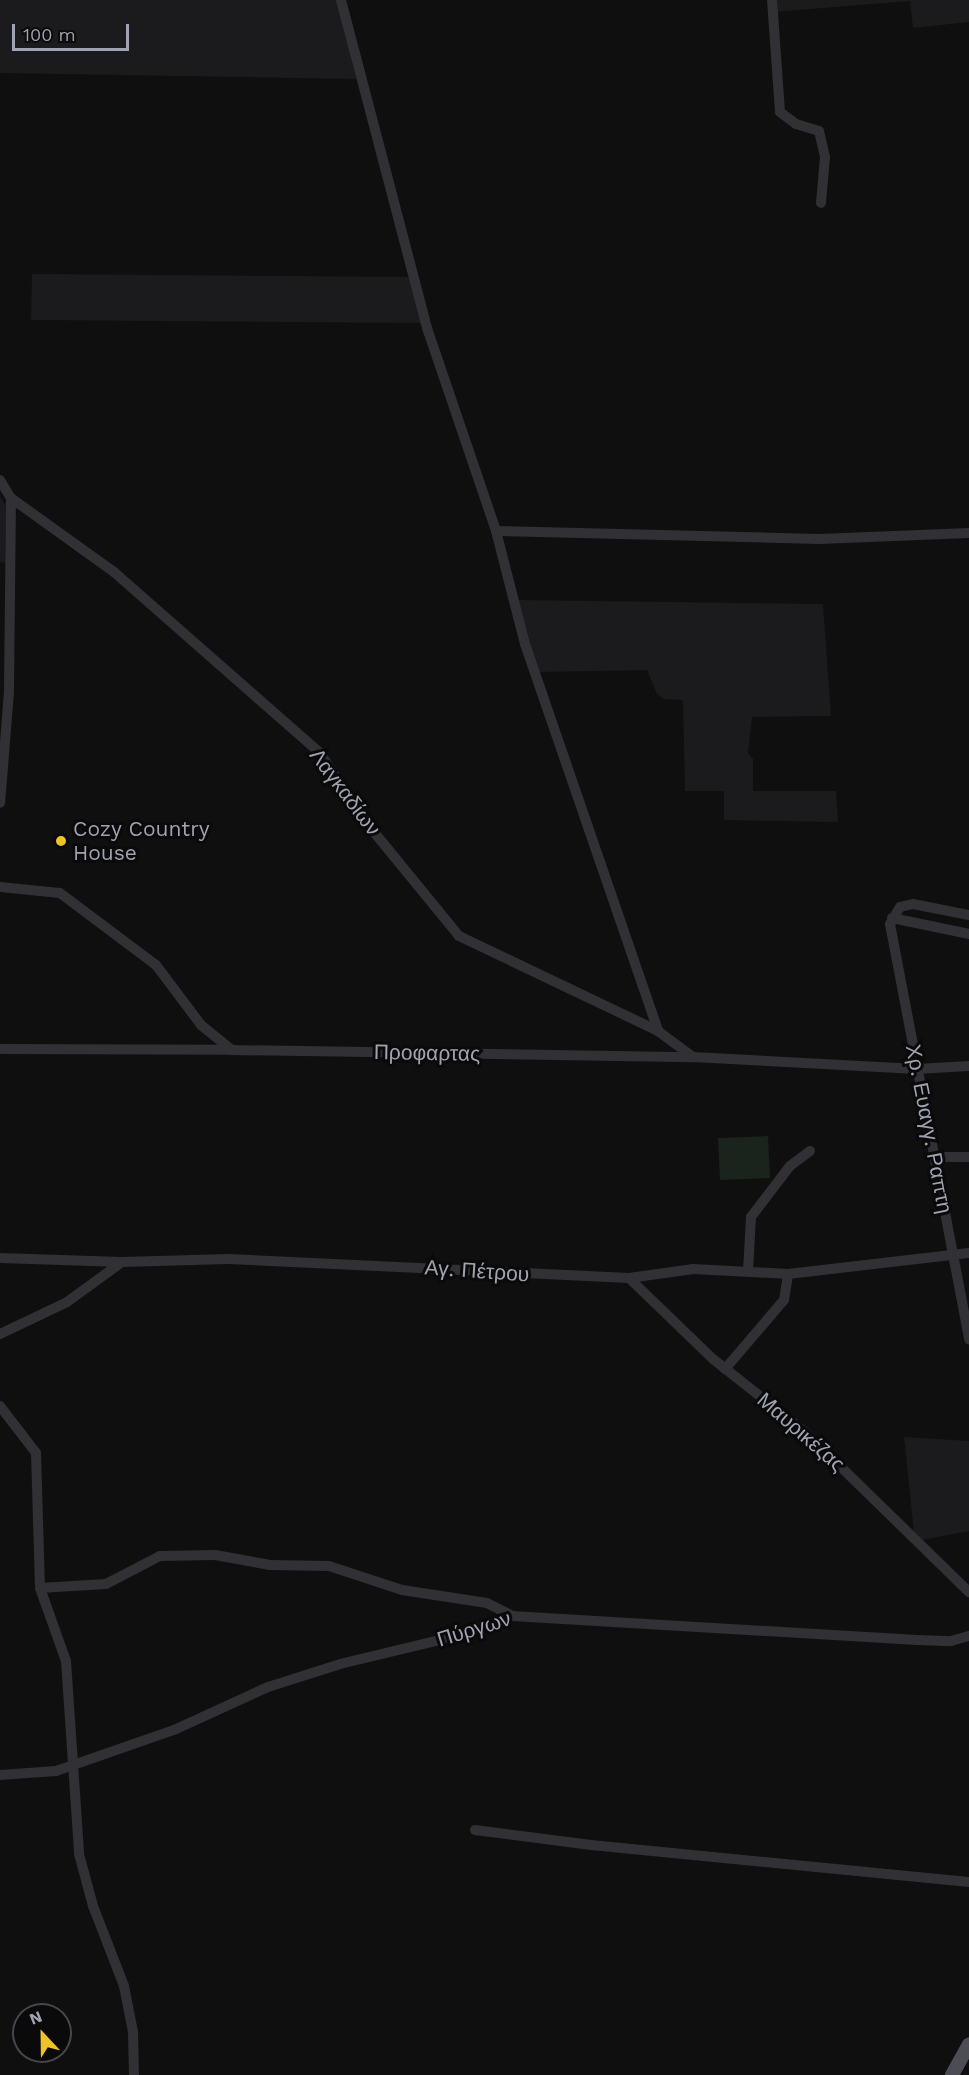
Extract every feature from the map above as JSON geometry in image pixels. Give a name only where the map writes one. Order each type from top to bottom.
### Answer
[{"type":"main road","points":[[951,2075],[969,2044]]},
{"type":"street","points":[[341,0],[428,328],[496,531],[525,644],[658,1030]]},
{"type":"street","points":[[772,0],[780,112],[796,124],[819,130],[825,157],[821,203]]},
{"type":"street","points":[[0,480],[11,498],[9,692],[0,803]]},
{"type":"street","name":"Λαγκαδίων","points":[[11,498],[114,572],[320,753],[369,826],[459,936],[658,1030],[693,1057]]},
{"type":"street","points":[[496,531],[819,539],[969,533]]},
{"type":"street","points":[[0,887],[60,893],[156,965],[201,1025],[232,1050]]},
{"type":"street","points":[[969,915],[913,904],[900,907],[892,918],[969,934]]},
{"type":"street","name":"Χρ. Ευαγγ. Ραπτη","points":[[892,918],[894,954],[969,1340]]},
{"type":"street","name":"Προφαρτας","points":[[0,1050],[232,1050],[693,1057],[917,1070],[969,1066]]},
{"type":"street","points":[[748,1271],[752,1217],[790,1166],[810,1151]]},
{"type":"street","points":[[934,1157],[969,1156]]},
{"type":"street","name":"Αγ. Πέτρου","points":[[0,1258],[122,1262],[228,1259],[629,1278],[693,1269],[788,1274],[969,1253]]},
{"type":"street","points":[[0,1334],[67,1302],[122,1262]]},
{"type":"street","points":[[724,1369],[784,1299],[788,1274]]},
{"type":"street","name":"Μαυρικέζας","points":[[629,1278],[641,1293],[724,1369],[804,1431],[969,1592]]},
{"type":"street","points":[[0,1406],[36,1452],[40,1588],[66,1661],[75,1765],[71,1776],[79,1854],[90,1897],[124,1986],[133,2032],[134,2075]]},
{"type":"street","points":[[40,1588],[106,1584],[160,1556],[215,1555],[270,1565],[329,1566],[402,1590],[487,1603],[512,1616]]},
{"type":"street","name":"Πύργων","points":[[0,1775],[56,1772],[174,1730],[268,1687],[436,1641],[512,1616],[917,1640],[951,1641],[969,1636]]},
{"type":"street","points":[[475,1830],[591,1845],[969,1882]]},
{"type":"shaded area","points":[[0,0],[338,0],[356,79],[0,73]]},
{"type":"shaded area","points":[[774,0],[969,0],[969,22],[913,28],[910,1],[773,12]]},
{"type":"shaded area","points":[[32,274],[409,277],[421,323],[31,320]]},
{"type":"shaded area","points":[[0,496],[6,506],[5,563],[0,562]]},
{"type":"shaded area","points":[[518,600],[823,604],[831,716],[752,717],[748,753],[753,759],[753,791],[836,791],[838,822],[724,820],[724,791],[685,791],[683,700],[664,699],[657,694],[647,670],[538,672]]},
{"type":"shaded area","points":[[768,1136],[770,1178],[720,1180],[718,1138]]},
{"type":"shaded area","points":[[904,1437],[969,1441],[969,1531],[922,1540],[914,1532]]},
{"type":"place","name":"Cozy Country House","points":[[61,841]]}]
